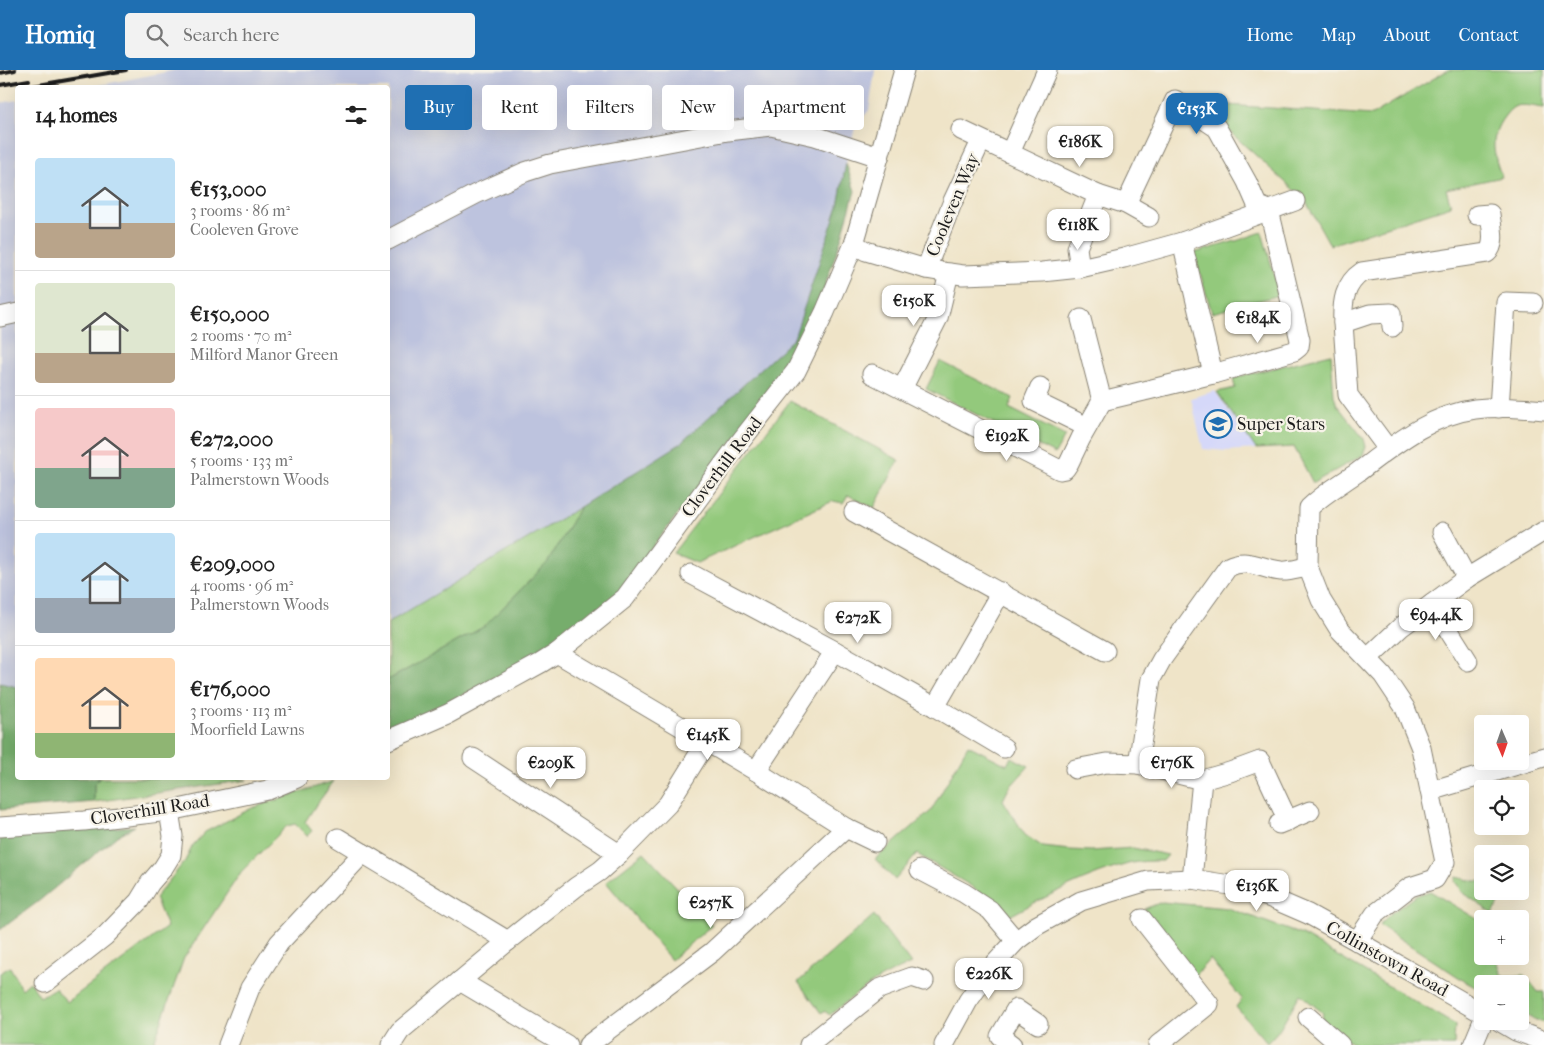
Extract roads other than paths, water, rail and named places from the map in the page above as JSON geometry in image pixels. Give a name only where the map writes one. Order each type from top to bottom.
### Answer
[{"type":"street","name":"Cloverhill Road","points":[[390,739],[448,714],[557,653],[625,598],[740,442],[796,371],[825,312],[854,244],[904,70]]},
{"type":"street","points":[[1010,153],[1047,70]]},
{"type":"street","points":[[1126,204],[1175,100],[1217,128],[1258,205],[1269,210]]},
{"type":"street","points":[[390,239],[476,194],[525,172],[550,164],[728,131],[772,126],[815,136],[879,157]]},
{"type":"street","points":[[961,130],[1098,195],[1126,204],[1149,217]]},
{"type":"street","name":"Cooleven Way","points":[[926,269],[953,201],[981,141]]},
{"type":"street","points":[[1080,268],[1077,248],[1098,195]]},
{"type":"street","points":[[854,244],[866,251],[926,269],[949,273],[1042,272],[1080,268],[1182,242],[1295,201]]},
{"type":"street","points":[[1102,401],[1213,374],[1294,351],[1299,347],[1300,340],[1269,210]]},
{"type":"street","points":[[1388,450],[1348,395],[1342,323],[1344,296],[1350,283],[1362,272],[1488,253],[1492,249],[1493,242],[1490,214],[1476,215]]},
{"type":"street","points":[[1182,242],[1213,374]]},
{"type":"street","points":[[902,389],[938,318],[949,273]]},
{"type":"street","points":[[1499,408],[1506,302],[1534,303]]},
{"type":"street","points":[[1342,323],[1370,314],[1391,313],[1392,327]]},
{"type":"street","points":[[0,317],[15,314]]},
{"type":"street","points":[[872,374],[1060,470],[1065,469],[1102,401],[1081,319]]},
{"type":"street","points":[[1040,387],[1034,401],[1087,427]]},
{"type":"street","points":[[1357,941],[1375,914],[1410,887],[1435,879],[1445,862],[1421,748],[1405,708],[1383,675],[1339,628],[1321,600],[1308,567],[1309,508],[1321,496],[1414,431],[1444,418],[1474,409],[1544,410]]},
{"type":"street","points":[[854,512],[1105,651]]},
{"type":"street","points":[[1368,658],[1402,627],[1467,578],[1544,530]]},
{"type":"street","points":[[1442,532],[1467,578]]},
{"type":"street","points":[[1138,764],[1152,679],[1162,659],[1228,567],[1237,562],[1251,563],[1282,572],[1308,567]]},
{"type":"street","points":[[691,574],[835,651],[1004,748]]},
{"type":"street","points":[[935,707],[1001,592]]},
{"type":"street","points":[[1432,604],[1468,661]]},
{"type":"street","points":[[756,771],[835,651]]},
{"type":"street","points":[[557,653],[707,741],[846,828],[875,842]]},
{"type":"street","points":[[391,1045],[400,1031],[508,941],[576,887],[600,871],[619,854],[668,804],[707,741]]},
{"type":"street","points":[[473,758],[619,854]]},
{"type":"street","points":[[1430,791],[1544,758]]},
{"type":"street","points":[[1075,769],[1107,763],[1138,764],[1202,780],[1260,761],[1283,822],[1310,811]]},
{"type":"street","name":"Cloverhill Road","points":[[0,827],[84,821],[169,810],[268,790],[292,780]]},
{"type":"street","points":[[1192,879],[1202,780]]},
{"type":"street","points":[[45,983],[105,936],[139,901],[150,883],[163,868],[171,856],[173,836],[169,810]]},
{"type":"street","points":[[588,1045],[712,952],[846,828]]},
{"type":"street","points":[[338,838],[508,941]]},
{"type":"street","points":[[228,1045],[250,988],[279,943],[363,853]]},
{"type":"street","points":[[920,870],[964,893],[990,910],[1016,941]]},
{"type":"street","name":"Collinstown Road","points":[[944,1045],[968,1001],[991,968],[1016,941],[1036,926],[1081,901],[1148,880],[1192,879],[1236,886],[1270,898],[1308,914],[1474,1008]]},
{"type":"street","points":[[1142,919],[1209,1004],[1158,1045]]},
{"type":"street","points":[[809,1045],[879,989],[912,977],[924,982]]},
{"type":"street","points":[[460,981],[567,1045]]},
{"type":"street","points":[[1012,1045],[1000,1036],[1016,1008],[1038,1024]]},
{"type":"street","points":[[1308,1017],[1340,1045]]},
{"type":"street","points":[[1473,1045],[1479,1030]]},
{"type":"street","points":[[1516,1030],[1544,1041]]},
{"type":"railway","points":[[0,73],[15,70]]},
{"type":"railway","points":[[38,85],[126,70]]},
{"type":"railway","points":[[0,85],[29,80]]},
{"type":"place","name":"Super Stars","points":[[1218,424]]}]
